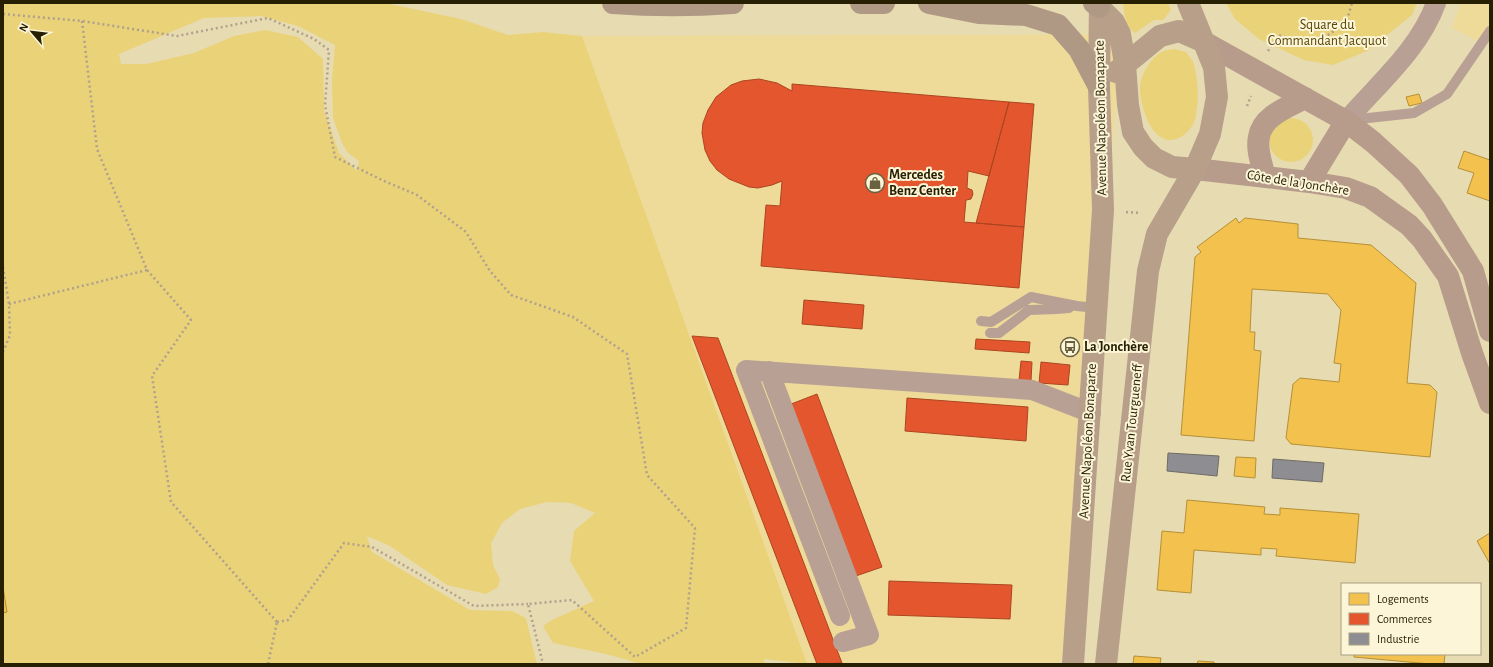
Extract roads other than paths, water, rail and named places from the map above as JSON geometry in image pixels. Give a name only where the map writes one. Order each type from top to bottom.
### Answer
[{"type":"highway","points":[[613,3],[643,6],[688,6],[733,3]]},
{"type":"highway","points":[[862,3],[884,3]]},
{"type":"highway","points":[[929,3],[979,13],[1026,15],[1058,25],[1079,49],[1099,87]]},
{"type":"main road","points":[[1098,4],[1114,22],[1120,34],[1126,64],[1128,105],[1133,132],[1143,147],[1154,158],[1172,167],[1195,169],[1210,134],[1217,98],[1214,67],[1188,3]]},
{"type":"main road","name":"Avenue Napoléon Bonaparte","points":[[1073,664],[1090,413],[1086,307],[1103,210],[1098,4]]},
{"type":"main road","points":[[1099,87],[1160,36],[1179,31],[1204,42]]},
{"type":"main road","name":"Rue Yvan Tourgueneff","points":[[1106,664],[1148,271],[1157,234],[1195,169]]},
{"type":"street","points":[[1309,182],[1346,121],[1407,53],[1432,16],[1436,3]]},
{"type":"street","points":[[1204,42],[1346,121],[1373,142],[1409,175],[1432,205],[1473,271],[1490,331]]},
{"type":"street","points":[[1264,177],[1258,137],[1262,127],[1269,119],[1305,98]]},
{"type":"street","name":"Côte de la Jonchère","points":[[1195,169],[1309,182],[1346,188],[1370,197],[1409,225],[1422,239],[1448,276],[1472,354],[1490,403]]},
{"type":"street","points":[[840,616],[746,370],[1032,390],[1090,413]]},
{"type":"street","points":[[769,371],[869,635],[843,642]]},
{"type":"lane","points":[[1346,121],[1414,114],[1447,94],[1490,31]]},
{"type":"lane","points":[[981,321],[991,322],[1031,297],[1086,307]]},
{"type":"lane","points":[[990,333],[999,333],[1029,310],[1086,307]]},
{"type":"place","name":"Mercedes Benz Center","points":[[875,183]]},
{"type":"place","name":"La Jonchère","points":[[1070,347]]},
{"type":"park label","name":"Square du Commandant Jacquot","points":[[1327,34]]}]
